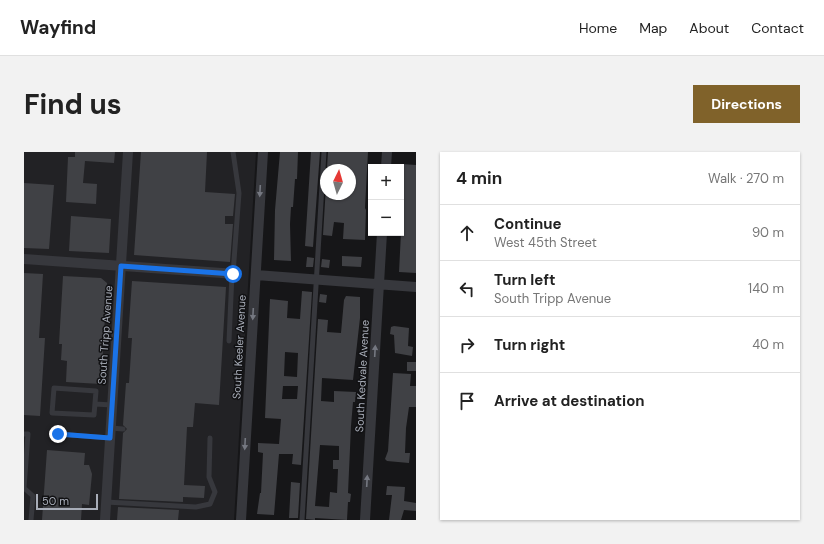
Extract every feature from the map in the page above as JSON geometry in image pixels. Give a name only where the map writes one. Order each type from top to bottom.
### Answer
[{"type":"street","name":"South Tripp Avenue","points":[[105,520],[128,152]]},
{"type":"street","name":"South Keeler Avenue","points":[[241,520],[263,152]]},
{"type":"street","points":[[386,164],[387,152]]},
{"type":"street","name":"South Kedvale Avenue","points":[[365,520],[382,236]]},
{"type":"street","points":[[24,259],[234,274]]},
{"type":"street","points":[[256,275],[416,286]]},
{"type":"lane","points":[[229,341],[238,193],[233,152]]},
{"type":"lane","points":[[302,520],[324,152]]},
{"type":"lane","points":[[54,388],[96,391],[95,404],[94,415],[52,413],[54,388]]},
{"type":"lane","points":[[95,404],[112,405]]},
{"type":"lane","points":[[58,434],[110,433],[123,429]]},
{"type":"lane","points":[[24,434],[28,434],[24,488],[33,496],[31,520]]},
{"type":"lane","points":[[106,502],[196,507],[210,504],[215,492],[209,477],[210,438]]},
{"type":"shaded area","points":[[24,152],[256,152],[234,520],[24,520]]},
{"type":"building","points":[[75,152],[115,152],[114,163],[85,161],[83,183],[97,184],[96,204],[66,202],[68,157],[75,157]]},
{"type":"building","points":[[141,152],[207,152],[205,192],[235,194],[233,216],[225,216],[225,224],[233,224],[230,262],[134,255]]},
{"type":"building","points":[[280,152],[298,152],[297,179],[295,179],[293,207],[291,207],[291,261],[274,260],[275,210]]},
{"type":"building","points":[[311,152],[320,152],[313,247],[305,246]]},
{"type":"building","points":[[328,152],[368,152],[365,240],[343,239],[344,223],[334,222],[332,236],[323,235],[325,200],[356,200],[356,164],[327,164]]},
{"type":"building","points":[[404,164],[416,165],[416,273],[399,272],[401,236],[404,236]]},
{"type":"building","points":[[24,183],[54,185],[49,249],[24,248]]},
{"type":"building","points":[[71,216],[111,219],[109,253],[69,251]]},
{"type":"building","points":[[342,256],[362,257],[361,267],[342,266]]},
{"type":"building","points":[[307,257],[314,258],[313,267],[306,267]]},
{"type":"building","points":[[322,259],[330,260],[329,268],[321,267]]},
{"type":"building","points":[[24,273],[43,274],[39,338],[45,338],[40,416],[24,415]]},
{"type":"building","points":[[63,276],[101,278],[107,283],[101,384],[66,382],[67,361],[61,360],[62,344],[59,344]]},
{"type":"building","points":[[132,281],[226,287],[219,405],[195,403],[193,427],[187,427],[184,485],[205,486],[204,498],[183,497],[183,502],[119,499],[123,433],[127,429],[123,425],[126,383],[129,383],[132,338],[128,338]]},
{"type":"building","points":[[302,291],[312,292],[301,465],[292,464],[293,454],[279,454],[274,515],[257,514],[261,493],[263,453],[258,452],[258,443],[279,444],[281,419],[265,418],[270,299],[288,301],[287,318],[300,319]],"holes":[[[285,352],[298,353],[297,377],[284,376]],[[283,386],[298,386],[297,399],[282,399]]]},
{"type":"building","points":[[320,294],[327,295],[326,303],[319,302]]},
{"type":"building","points":[[346,296],[360,297],[360,318],[353,380],[322,378],[321,401],[334,402],[334,391],[356,392],[355,402],[353,402],[351,426],[348,493],[351,494],[350,502],[348,502],[347,520],[315,518],[315,520],[306,519],[318,319],[328,320],[327,332],[341,333],[344,300]],"holes":[[[320,445],[339,446],[339,460],[333,460],[333,469],[338,469],[337,493],[330,492],[329,507],[315,506]]]},
{"type":"building","points":[[391,327],[409,328],[408,346],[413,347],[412,356],[395,353],[394,335],[390,334]]},
{"type":"building","points":[[407,362],[416,362],[416,371],[407,371]]},
{"type":"building","points":[[393,373],[411,374],[410,386],[416,386],[416,407],[409,407],[406,428],[405,453],[410,453],[409,463],[387,461],[385,459],[388,451]]},
{"type":"building","points":[[47,450],[85,453],[84,465],[89,465],[92,474],[89,505],[82,504],[81,520],[42,520]]},
{"type":"building","points":[[291,482],[300,483],[298,518],[289,518]]},
{"type":"building","points":[[387,486],[405,487],[404,501],[416,503],[416,511],[404,510],[401,520],[389,520],[392,495],[386,495]]},
{"type":"building","points":[[118,507],[179,510],[178,520],[117,520]]},
{"type":"route","points":[[58,434],[110,438],[121,266],[233,274]]}]
